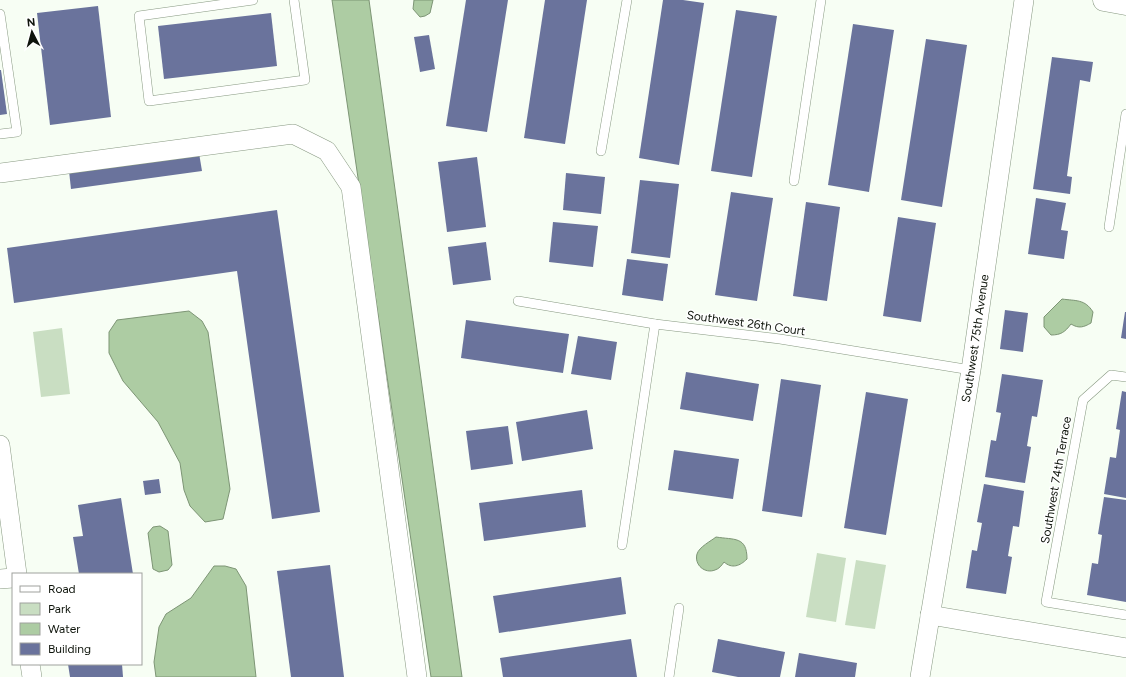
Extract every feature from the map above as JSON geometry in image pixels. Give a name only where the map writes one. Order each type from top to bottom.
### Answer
[{"type":"street","name":"Southwest 75th Avenue","points":[[920,677],[971,370],[1024,0]]},
{"type":"street","points":[[1104,0],[1126,4]]},
{"type":"street","points":[[0,173],[293,134],[327,152],[351,187],[417,677]]},
{"type":"street","points":[[0,445],[7,547],[18,573]]},
{"type":"street","points":[[0,579],[12,578]]},
{"type":"street","points":[[930,615],[1126,648]]},
{"type":"street","points":[[30,665],[32,677]]},
{"type":"lane","points":[[253,0],[139,16],[149,101],[304,80],[294,0]]},
{"type":"lane","points":[[601,151],[626,0]]},
{"type":"lane","points":[[794,181],[821,0]]},
{"type":"lane","points":[[0,14],[17,132],[0,134]]},
{"type":"lane","points":[[1109,228],[1126,114]]},
{"type":"lane","name":"Southwest 26th Court","points":[[518,301],[655,324],[780,339],[971,370]]},
{"type":"lane","points":[[622,545],[655,324]]},
{"type":"lane","name":"Southwest 74th Terrace","points":[[1126,377],[1111,375],[1083,400],[1046,602],[1126,615]]},
{"type":"lane","points":[[669,677],[679,608]]},
{"type":"green space","points":[[62,328],[70,394],[41,397],[33,332]]},
{"type":"green space","points":[[817,553],[846,558],[836,622],[806,617]]},
{"type":"green space","points":[[856,560],[886,565],[875,629],[845,625]]},
{"type":"water","points":[[332,0],[369,0],[462,677],[431,677]]},
{"type":"water","points":[[414,0],[433,0],[430,13],[420,17],[413,9]]},
{"type":"water","points":[[1062,299],[1080,301],[1087,305],[1093,312],[1091,323],[1081,327],[1071,324],[1062,332],[1051,335],[1044,327],[1044,317]]},
{"type":"water","points":[[189,311],[202,321],[208,332],[230,489],[223,519],[205,522],[190,506],[184,490],[180,463],[158,422],[123,381],[109,353],[109,332],[117,320]]},
{"type":"water","points":[[160,526],[168,531],[172,565],[168,570],[159,572],[153,569],[148,533],[153,527]]},
{"type":"water","points":[[716,537],[738,540],[745,546],[747,559],[736,566],[724,562],[718,569],[711,571],[701,568],[697,562],[698,551]]},
{"type":"water","points":[[214,566],[225,566],[236,569],[246,586],[256,677],[156,677],[154,662],[159,627],[166,614],[191,598]]},
{"type":"building","points":[[466,0],[508,0],[487,132],[446,126]]},
{"type":"building","points":[[545,0],[587,0],[565,144],[524,138]]},
{"type":"building","points":[[663,0],[683,0],[704,3],[679,165],[639,158]]},
{"type":"building","points":[[98,6],[111,117],[50,125],[37,13]]},
{"type":"building","points":[[736,10],[777,16],[752,177],[711,171]]},
{"type":"building","points":[[271,13],[277,66],[164,79],[158,26]]},
{"type":"building","points":[[853,24],[894,30],[869,192],[828,185]]},
{"type":"building","points":[[429,35],[435,69],[420,72],[414,37]]},
{"type":"building","points":[[926,39],[967,45],[942,207],[901,200]]},
{"type":"building","points":[[1052,57],[1093,62],[1090,82],[1080,80],[1067,176],[1072,177],[1070,194],[1033,189]]},
{"type":"building","points":[[0,70],[7,114],[0,115]]},
{"type":"building","points":[[199,153],[202,171],[71,189],[69,171]]},
{"type":"building","points":[[477,157],[486,227],[447,232],[438,162]]},
{"type":"building","points":[[566,173],[605,177],[601,214],[563,210]]},
{"type":"building","points":[[640,180],[679,184],[670,258],[631,253]]},
{"type":"building","points":[[731,192],[773,198],[757,301],[715,295]]},
{"type":"building","points":[[1036,198],[1066,203],[1061,230],[1068,231],[1064,259],[1028,254]]},
{"type":"building","points":[[806,202],[840,207],[827,301],[793,296]]},
{"type":"building","points":[[277,210],[320,512],[272,519],[237,271],[14,303],[7,248]]},
{"type":"building","points":[[898,217],[936,223],[921,322],[883,316]]},
{"type":"building","points":[[553,222],[598,226],[593,267],[549,262]]},
{"type":"building","points":[[486,242],[491,280],[453,285],[448,247]]},
{"type":"building","points":[[627,259],[668,264],[663,301],[622,295]]},
{"type":"building","points":[[1005,310],[1028,313],[1023,352],[1000,349]]},
{"type":"building","points":[[1126,312],[1126,339],[1121,338]]},
{"type":"building","points":[[466,320],[569,334],[563,373],[461,358]]},
{"type":"building","points":[[578,336],[617,342],[611,380],[571,374]]},
{"type":"building","points":[[686,372],[759,384],[753,421],[680,409]]},
{"type":"building","points":[[1002,374],[1043,380],[1037,417],[1032,416],[1027,446],[1031,447],[1025,483],[985,477],[991,440],[996,441],[1001,413],[996,412]]},
{"type":"building","points":[[781,379],[821,385],[802,517],[762,511]]},
{"type":"building","points":[[1122,391],[1126,392],[1126,498],[1104,494],[1110,457],[1116,458],[1120,430],[1116,429]]},
{"type":"building","points":[[866,392],[908,399],[886,535],[844,528]]},
{"type":"building","points":[[587,410],[593,449],[522,461],[516,422]]},
{"type":"building","points":[[508,426],[513,464],[471,470],[466,431]]},
{"type":"building","points":[[674,450],[739,459],[733,499],[668,490]]},
{"type":"building","points":[[159,479],[161,493],[145,495],[143,481]]},
{"type":"building","points":[[984,484],[1024,491],[1019,527],[1013,526],[1008,556],[1012,557],[1006,594],[966,588],[972,550],[977,551],[982,523],[977,522]]},
{"type":"building","points":[[582,490],[586,527],[484,541],[479,503]]},
{"type":"building","points":[[1104,497],[1126,500],[1126,602],[1087,595],[1092,563],[1098,564],[1102,535],[1098,534]]},
{"type":"building","points":[[121,498],[133,573],[79,573],[73,537],[83,536],[78,505]]},
{"type":"building","points":[[330,565],[344,677],[291,677],[277,571]]},
{"type":"building","points":[[621,577],[626,614],[499,633],[493,596]]},
{"type":"building","points":[[631,639],[637,677],[503,677],[500,658]]},
{"type":"building","points":[[718,639],[785,652],[780,677],[738,677],[712,672]]},
{"type":"building","points":[[799,653],[857,663],[855,677],[795,677]]},
{"type":"building","points":[[68,665],[122,665],[123,677],[70,677]]}]
